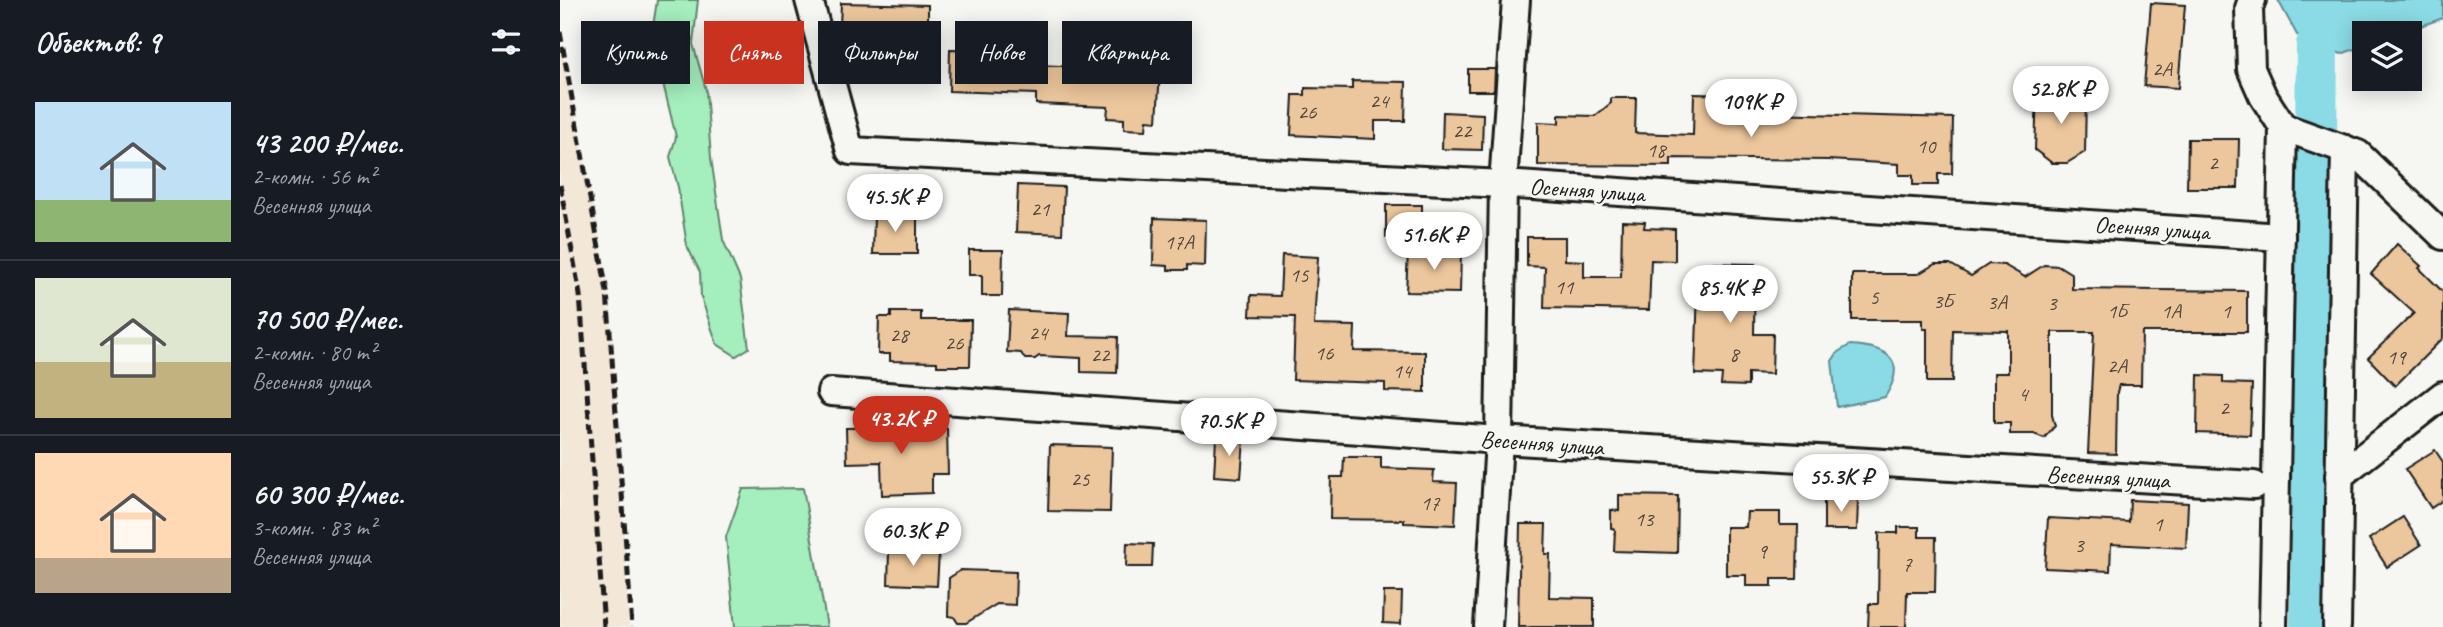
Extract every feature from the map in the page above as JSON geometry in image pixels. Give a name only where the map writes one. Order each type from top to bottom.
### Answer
[{"type":"street","name":"Осенняя улица","points":[[809,0],[850,151],[1503,184],[2281,237]]},
{"type":"street","points":[[1488,627],[1499,440],[1503,184],[1516,0]]},
{"type":"street","points":[[2252,0],[2249,8],[2251,69],[2263,96],[2283,127],[2273,627]]},
{"type":"street","points":[[2283,127],[2358,154],[2443,236]]},
{"type":"street","points":[[2337,627],[2345,149]]},
{"type":"street","name":"Весенняя улица","points":[[831,392],[1499,440],[2254,485]]},
{"type":"street","points":[[2339,476],[2443,395]]},
{"type":"shaded area","points":[[560,35],[608,283],[629,627],[560,627]]},
{"type":"green space","points":[[657,0],[698,0],[693,44],[706,90],[711,158],[723,240],[740,279],[749,348],[736,356],[717,344],[701,297],[700,272],[687,246],[678,187],[670,157],[676,137],[663,84],[690,84],[690,21],[654,21]]},
{"type":"green space","points":[[803,488],[827,627],[735,627],[726,537],[743,489]]},
{"type":"water","points":[[2278,0],[2443,0],[2443,18],[2422,26],[2422,21],[2352,21],[2352,50],[2341,54],[2297,35]]},
{"type":"water","points":[[1850,345],[1883,352],[1894,364],[1895,373],[1885,397],[1837,407],[1832,361],[1838,352]]},
{"type":"building","points":[[841,3],[928,5],[928,21],[840,21]]},
{"type":"building","points":[[2151,3],[2185,5],[2178,88],[2144,86]]},
{"type":"building","points":[[950,49],[955,49],[955,84],[1048,84],[1048,65],[1062,66],[1062,84],[1159,84],[1157,121],[1147,120],[1146,130],[1124,129],[1124,119],[1107,118],[1108,107],[1036,104],[1036,94],[949,91]]},
{"type":"building","points":[[1468,69],[1495,69],[1494,91],[1468,91]]},
{"type":"building","points":[[1352,81],[1406,82],[1405,121],[1375,121],[1375,139],[1291,135],[1293,95],[1305,95],[1305,88],[1352,89]]},
{"type":"building","points":[[2037,92],[2086,93],[2085,152],[2067,163],[2052,163],[2035,150]]},
{"type":"building","points":[[1694,94],[1734,95],[1734,112],[1953,118],[1952,174],[1938,174],[1938,185],[1913,185],[1913,175],[1899,175],[1899,164],[1828,160],[1671,158],[1671,166],[1538,165],[1538,122],[1559,123],[1559,115],[1595,116],[1611,103],[1611,98],[1636,98],[1635,133],[1693,135]]},
{"type":"building","points":[[1443,112],[1483,114],[1482,150],[1442,149]]},
{"type":"building","points":[[2188,139],[2239,139],[2238,188],[2187,188]]},
{"type":"building","points":[[1018,185],[1064,187],[1062,234],[1016,232]]},
{"type":"building","points":[[1386,205],[1422,205],[1422,237],[1386,237]]},
{"type":"building","points":[[874,214],[917,214],[917,254],[873,254]]},
{"type":"building","points":[[1154,218],[1206,220],[1205,266],[1187,265],[1187,270],[1168,270],[1168,266],[1153,265]]},
{"type":"building","points":[[1622,221],[1645,222],[1644,228],[1675,229],[1675,261],[1651,260],[1649,310],[1544,308],[1545,267],[1527,266],[1527,237],[1565,237],[1565,260],[1584,261],[1584,277],[1621,277]]},
{"type":"building","points":[[2397,244],[2421,266],[2419,268],[2443,292],[2443,338],[2395,386],[2368,358],[2414,313],[2371,274]]},
{"type":"building","points":[[969,250],[1003,250],[1002,296],[982,296],[982,275],[969,275]]},
{"type":"building","points":[[1408,252],[1461,252],[1460,293],[1406,292]]},
{"type":"building","points":[[1282,255],[1318,257],[1314,325],[1355,326],[1354,351],[1425,352],[1425,392],[1385,391],[1385,383],[1293,380],[1295,317],[1250,316],[1251,295],[1280,296]]},
{"type":"building","points":[[1699,263],[1755,264],[1754,334],[1773,334],[1772,374],[1748,373],[1748,386],[1721,385],[1722,375],[1695,374]]},
{"type":"building","points":[[1935,264],[1950,264],[1971,276],[1989,264],[2004,265],[2025,277],[2044,265],[2059,266],[2072,274],[2072,289],[2247,291],[2247,332],[2142,332],[2141,385],[2119,385],[2117,392],[2116,454],[2088,453],[2094,332],[2052,332],[2052,415],[2055,426],[2044,438],[2034,434],[2010,434],[2010,423],[1994,423],[1994,373],[2008,373],[2008,331],[1953,330],[1952,382],[1927,382],[1927,329],[1923,329],[1923,320],[1852,320],[1852,274],[1918,274]]},
{"type":"building","points":[[1009,310],[1069,313],[1068,336],[1118,337],[1117,373],[1081,372],[1081,358],[1039,356],[1025,359],[1021,353],[1007,352]]},
{"type":"building","points":[[891,312],[921,312],[921,320],[971,320],[970,366],[890,361],[890,354],[878,354],[879,317],[891,317]]},
{"type":"building","points":[[2198,375],[2223,376],[2223,383],[2252,384],[2250,435],[2197,433]]},
{"type":"building","points":[[917,427],[917,430],[947,428],[948,474],[932,474],[932,493],[882,495],[881,462],[847,463],[846,428]]},
{"type":"building","points":[[1216,438],[1244,440],[1241,478],[1214,476]]},
{"type":"building","points":[[1050,445],[1112,447],[1110,512],[1048,511]]},
{"type":"building","points":[[2435,450],[2443,462],[2443,500],[2431,508],[2405,469]]},
{"type":"building","points":[[1344,457],[1381,457],[1381,468],[1434,470],[1433,482],[1457,483],[1455,525],[1404,523],[1404,520],[1330,519],[1331,477],[1343,477]]},
{"type":"building","points":[[1619,495],[1678,496],[1677,553],[1614,551],[1615,529],[1611,528],[1611,510],[1619,511]]},
{"type":"building","points":[[1824,498],[1858,498],[1857,530],[1824,530]]},
{"type":"building","points":[[2130,500],[2188,503],[2186,548],[2111,544],[2110,571],[2045,568],[2048,518],[2129,522]]},
{"type":"building","points":[[1747,512],[1780,512],[1780,525],[1798,525],[1797,579],[1772,579],[1772,586],[1746,586],[1746,575],[1726,575],[1726,527],[1746,527]]},
{"type":"building","points":[[2403,517],[2421,545],[2387,567],[2369,539]]},
{"type":"building","points":[[1520,524],[1546,524],[1545,554],[1550,554],[1549,597],[1594,598],[1594,627],[1518,627]]},
{"type":"building","points":[[1898,527],[1919,527],[1919,537],[1936,537],[1935,592],[1907,592],[1906,627],[1868,627],[1869,604],[1878,604],[1879,533],[1898,533]]},
{"type":"building","points":[[1127,543],[1153,544],[1152,567],[1126,567]]},
{"type":"building","points":[[905,546],[923,547],[923,553],[939,553],[937,586],[888,584],[889,552],[904,553]]},
{"type":"building","points":[[961,570],[1016,572],[1015,605],[997,604],[966,623],[958,623],[954,617],[948,616],[949,578]]},
{"type":"building","points":[[1384,592],[1402,592],[1401,624],[1383,623]]},
{"type":"waterway","points":[[2311,627],[2317,45]]},
{"type":"railway","points":[[560,32],[607,292],[632,627]]},
{"type":"railway","points":[[560,185],[580,295],[604,627]]}]
